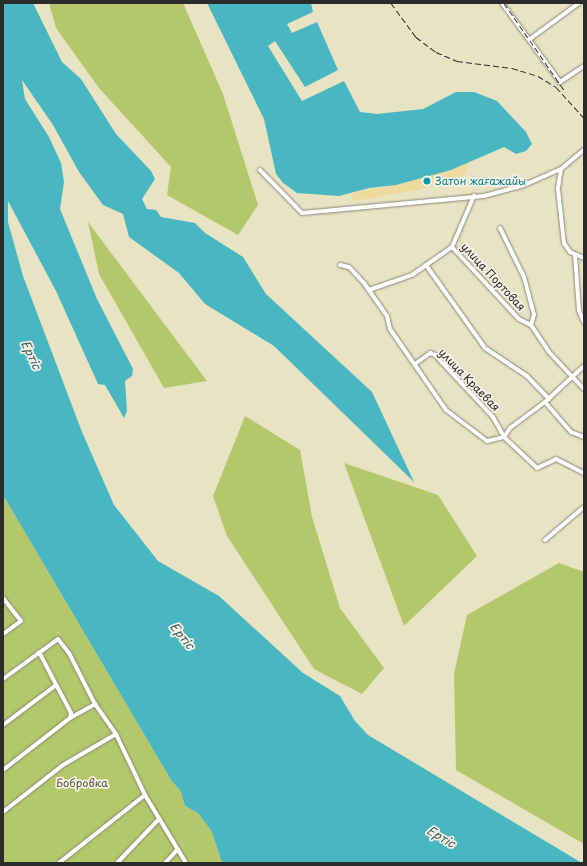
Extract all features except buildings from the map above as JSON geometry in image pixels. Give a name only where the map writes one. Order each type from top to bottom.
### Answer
[{"type":"street","points":[[502,3],[527,40],[530,39],[560,82],[584,66]]},
{"type":"street","points":[[567,3],[571,8]]},
{"type":"street","points":[[530,39],[579,3]]},
{"type":"street","points":[[260,170],[302,213],[474,196],[522,186],[561,169],[584,150]]},
{"type":"street","points":[[561,169],[558,189],[561,226],[566,247],[575,255],[584,258]]},
{"type":"street","points":[[369,290],[403,280],[452,247],[474,196]]},
{"type":"street","points":[[500,228],[524,277],[534,315],[531,325]]},
{"type":"street","name":"улица Портовая","points":[[452,247],[519,319],[531,325],[549,352],[584,389]]},
{"type":"street","points":[[575,255],[579,311],[584,322]]},
{"type":"street","points":[[340,265],[349,267],[369,290],[387,316],[390,330],[446,410],[487,441],[504,437],[510,428],[545,402],[584,366]]},
{"type":"street","points":[[426,265],[485,348],[527,376],[549,398]]},
{"type":"street","name":"улица Краевая","points":[[415,364],[430,353],[435,355],[493,417],[504,437],[537,468],[556,460],[584,474]]},
{"type":"street","points":[[545,402],[572,432],[584,437]]},
{"type":"street","points":[[545,540],[584,507]]},
{"type":"street","points":[[3,606],[4,599]]},
{"type":"street","points":[[3,634],[21,621],[4,599]]},
{"type":"street","points":[[3,680],[58,639],[69,654],[95,704],[116,734],[145,795],[186,863]]},
{"type":"street","points":[[39,652],[55,686],[71,713],[70,718]]},
{"type":"street","points":[[3,725],[55,686]]},
{"type":"street","points":[[3,770],[70,718],[95,704]]},
{"type":"street","points":[[3,812],[63,765],[116,734]]},
{"type":"street","points":[[59,863],[145,795]]},
{"type":"street","points":[[117,863],[159,819]]},
{"type":"street","points":[[165,863],[178,849]]},
{"type":"green space","points":[[49,3],[183,3],[223,94],[258,205],[238,235],[167,195],[171,167],[99,88],[56,28]]},
{"type":"green space","points":[[88,222],[207,381],[164,388],[99,274]]},
{"type":"green space","points":[[245,416],[300,450],[312,517],[340,608],[384,668],[362,694],[314,669],[227,536],[213,496]]},
{"type":"green space","points":[[344,463],[438,495],[477,556],[404,626]]},
{"type":"green space","name":"Бобровка","points":[[3,495],[171,780],[181,792],[185,806],[198,813],[212,832],[222,863],[3,863]]},
{"type":"green space","points":[[559,563],[584,572],[584,844],[456,770],[454,674],[467,615]]},
{"type":"sand","name":"Затон жағажайы","points":[[468,162],[466,174],[422,189],[354,201],[351,198],[354,192],[396,185],[451,170]]},
{"type":"water","name":"Ертіс","points":[[3,3],[33,3],[62,62],[81,79],[116,134],[151,171],[155,179],[142,199],[147,209],[156,210],[161,217],[195,223],[205,233],[243,257],[266,294],[372,392],[414,482],[274,346],[205,304],[179,273],[129,237],[123,214],[103,205],[79,172],[53,125],[22,80],[25,99],[49,137],[61,163],[64,182],[60,209],[97,299],[133,369],[132,376],[125,381],[127,411],[124,418],[105,385],[98,384],[56,291],[8,201],[8,222],[23,276],[82,432],[114,505],[158,561],[219,596],[303,673],[340,696],[355,721],[368,735],[582,863],[222,863],[212,832],[198,813],[185,806],[181,792],[171,780],[3,495]]},
{"type":"water","points":[[207,3],[311,3],[313,12],[287,24],[292,33],[317,22],[338,70],[305,87],[275,41],[268,46],[302,101],[344,81],[360,112],[377,114],[423,109],[456,92],[474,92],[497,101],[526,132],[532,144],[526,151],[516,154],[504,147],[451,170],[396,185],[369,188],[339,196],[297,193],[283,183],[276,174],[264,119]]},
{"type":"railway","points":[[391,3],[416,37],[436,52],[457,61],[512,68],[538,76],[556,87],[584,118]]},
{"type":"railway","points":[[504,3],[564,90]]},
{"type":"place","name":"Затон жағажайы","points":[[427,181]]}]
